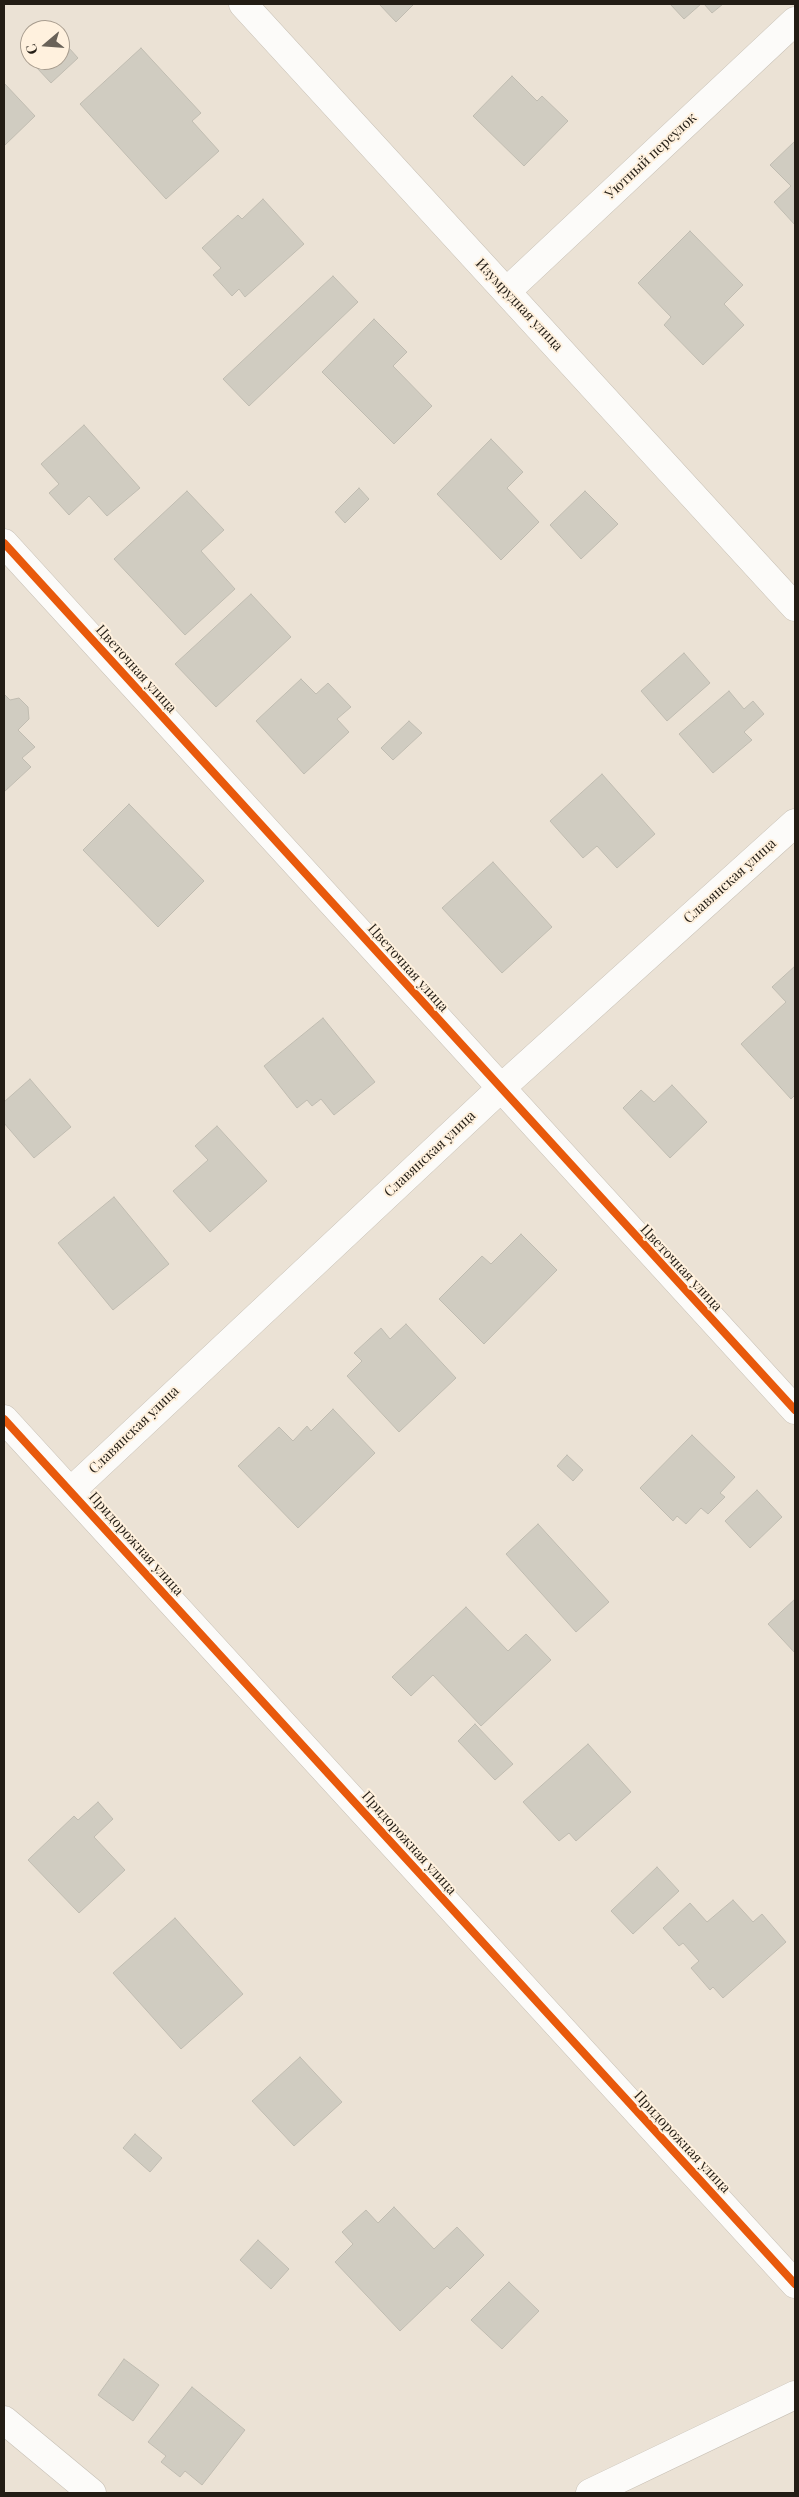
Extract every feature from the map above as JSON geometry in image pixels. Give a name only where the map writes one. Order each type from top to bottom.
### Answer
[{"type":"street","name":"Изумрудная улица","points":[[243,4],[795,607]]},
{"type":"street","name":"Уютный переулок","points":[[507,291],[795,22]]},
{"type":"street","name":"Цветочная улица","points":[[4,542],[500,1089],[795,1410]]},
{"type":"street","name":"Славянская улица","points":[[70,1491],[121,1441],[500,1089],[795,823]]},
{"type":"street","name":"Придорожная улица","points":[[4,1419],[795,2284]]},
{"type":"street","points":[[590,2493],[795,2395]]},
{"type":"street","points":[[4,2420],[92,2493]]},
{"type":"building","points":[[379,4],[414,4],[396,22]]},
{"type":"building","points":[[670,4],[701,4],[684,19]]},
{"type":"building","points":[[704,4],[723,4],[712,13]]},
{"type":"building","points":[[141,48],[201,113],[192,121],[219,151],[166,199],[80,104]]},
{"type":"building","points":[[70,49],[78,58],[70,65]]},
{"type":"building","points":[[39,70],[65,70],[51,83]]},
{"type":"building","points":[[512,76],[537,101],[542,96],[568,121],[524,166],[473,116]]},
{"type":"building","points":[[4,83],[35,116],[4,146]]},
{"type":"building","points":[[795,141],[795,225],[774,202],[791,186],[770,165]]},
{"type":"building","points":[[263,199],[304,244],[245,297],[239,289],[232,296],[213,275],[221,268],[202,248],[238,215],[242,219]]},
{"type":"building","points":[[690,231],[743,285],[724,304],[744,325],[703,365],[664,325],[671,317],[638,283]]},
{"type":"building","points":[[333,276],[358,302],[249,406],[223,379]]},
{"type":"building","points":[[374,319],[407,352],[393,366],[432,406],[394,444],[322,372]]},
{"type":"building","points":[[84,425],[140,488],[107,516],[89,496],[69,515],[49,493],[59,484],[41,464]]},
{"type":"building","points":[[491,439],[523,472],[507,488],[539,522],[501,560],[437,494]]},
{"type":"building","points":[[359,488],[369,499],[345,523],[335,512]]},
{"type":"building","points":[[187,491],[224,530],[201,551],[235,589],[185,635],[114,559]]},
{"type":"building","points":[[585,491],[618,524],[581,559],[550,525]]},
{"type":"building","points":[[251,594],[291,637],[216,707],[175,664]]},
{"type":"building","points":[[684,653],[710,683],[667,721],[641,691]]},
{"type":"building","points":[[301,679],[316,694],[328,683],[351,707],[337,719],[349,732],[304,774],[256,721]]},
{"type":"building","points":[[729,691],[744,709],[753,701],[764,714],[744,732],[752,740],[713,773],[679,734]]},
{"type":"building","points":[[4,694],[10,700],[19,698],[28,707],[29,719],[18,730],[35,747],[22,758],[31,767],[4,792]]},
{"type":"building","points":[[409,721],[422,733],[393,760],[381,748]]},
{"type":"building","points":[[602,774],[655,834],[617,868],[597,846],[583,858],[550,821]]},
{"type":"building","points":[[129,804],[204,881],[158,927],[83,850]]},
{"type":"building","points":[[493,862],[552,927],[502,973],[442,908]]},
{"type":"building","points":[[795,966],[795,1095],[791,1099],[741,1044],[786,1002],[772,987]]},
{"type":"building","points":[[323,1018],[375,1082],[334,1115],[321,1099],[312,1106],[307,1100],[297,1108],[264,1066]]},
{"type":"building","points":[[30,1079],[71,1127],[34,1158],[4,1123],[4,1102]]},
{"type":"building","points":[[672,1085],[707,1122],[670,1158],[623,1108],[641,1090],[654,1102]]},
{"type":"building","points":[[217,1126],[267,1181],[210,1232],[173,1191],[208,1160],[195,1146]]},
{"type":"building","points":[[114,1197],[169,1264],[113,1310],[58,1243]]},
{"type":"building","points":[[521,1234],[557,1270],[484,1344],[439,1299],[482,1256],[491,1264]]},
{"type":"building","points":[[406,1324],[456,1378],[399,1432],[347,1376],[362,1361],[354,1353],[381,1328],[390,1339]]},
{"type":"building","points":[[333,1409],[375,1453],[298,1528],[238,1466],[279,1427],[293,1441],[307,1426],[311,1431]]},
{"type":"building","points":[[692,1435],[735,1477],[720,1493],[725,1497],[708,1514],[701,1508],[686,1524],[677,1516],[673,1521],[640,1488]]},
{"type":"building","points":[[567,1455],[583,1470],[573,1481],[557,1466]]},
{"type":"building","points":[[757,1490],[782,1517],[750,1548],[725,1521]]},
{"type":"building","points":[[538,1524],[609,1602],[576,1632],[506,1554]]},
{"type":"building","points":[[795,1599],[795,1653],[768,1624]]},
{"type":"building","points":[[466,1607],[508,1651],[526,1634],[551,1660],[481,1726],[433,1675],[411,1696],[392,1677]]},
{"type":"building","points":[[475,1724],[513,1764],[495,1780],[458,1741]]},
{"type":"building","points":[[588,1744],[631,1792],[576,1841],[569,1833],[559,1841],[523,1802]]},
{"type":"building","points":[[98,1802],[113,1819],[94,1837],[125,1870],[79,1913],[28,1860],[74,1816],[78,1820]]},
{"type":"building","points":[[657,1867],[679,1891],[633,1934],[611,1911]]},
{"type":"building","points":[[733,1900],[753,1922],[762,1914],[786,1942],[723,1998],[713,1987],[710,1990],[691,1968],[699,1961],[683,1943],[679,1946],[663,1928],[690,1903],[707,1922]]},
{"type":"building","points":[[175,1918],[243,1994],[181,2049],[113,1973]]},
{"type":"building","points":[[300,2057],[342,2102],[294,2146],[252,2101]]},
{"type":"building","points":[[135,2134],[162,2158],[150,2172],[123,2148]]},
{"type":"building","points":[[394,2207],[434,2249],[457,2227],[484,2255],[450,2289],[447,2286],[400,2331],[335,2262],[353,2244],[342,2232],[366,2210],[378,2223]]},
{"type":"building","points":[[258,2240],[289,2269],[271,2289],[240,2260]]},
{"type":"building","points":[[509,2282],[539,2311],[502,2349],[471,2320]]},
{"type":"building","points":[[124,2359],[159,2385],[133,2421],[98,2395]]},
{"type":"building","points":[[192,2387],[245,2430],[202,2485],[185,2471],[180,2477],[161,2462],[166,2456],[148,2442]]},
{"type":"cycle path","points":[[4,543],[795,1410]]},
{"type":"cycle path","points":[[4,1419],[795,2284]]}]
